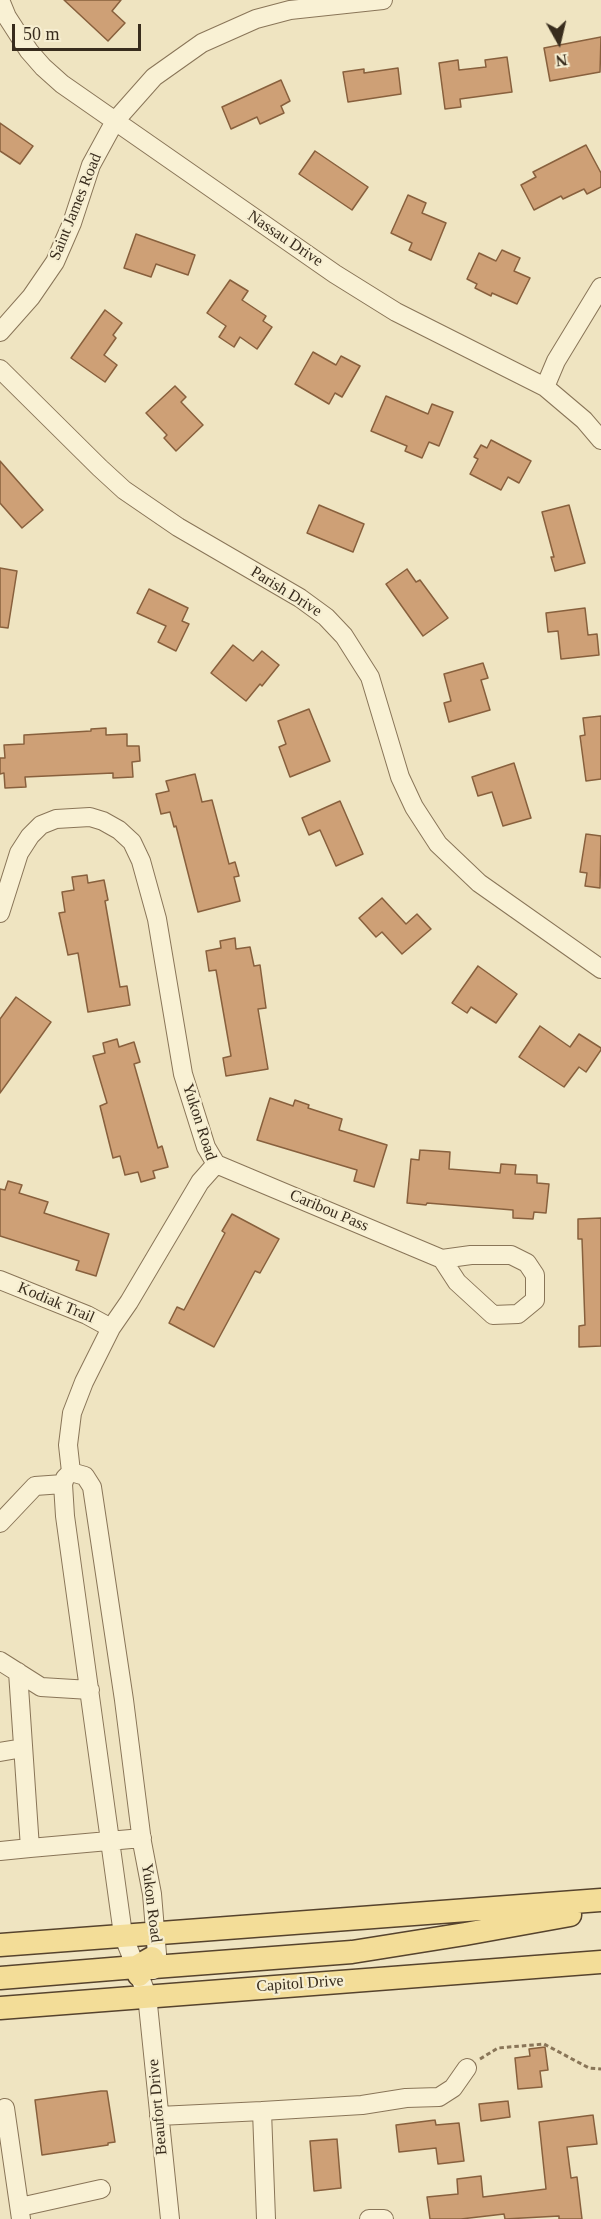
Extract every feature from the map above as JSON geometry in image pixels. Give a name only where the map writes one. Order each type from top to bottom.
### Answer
[{"type":"main road","name":"Capitol Drive","points":[[0,2008],[148,1965],[601,1900]]},
{"type":"main road","points":[[0,1978],[148,1965],[352,1952],[465,1935],[601,1909]]},
{"type":"main road","name":"Capitol Drive","points":[[0,1945],[123,1935],[148,1965]]},
{"type":"main road","name":"Capitol Drive","points":[[148,1965],[601,1962]]},
{"type":"street","name":"Nassau Drive","points":[[0,0],[18,36],[43,67],[62,84],[335,274],[396,312],[544,387],[584,420],[601,440]]},
{"type":"street","name":"Saint James Road","points":[[0,332],[31,297],[55,262],[72,223],[91,165],[115,121],[154,77],[202,43],[231,28],[290,10],[383,0]]},
{"type":"street","points":[[544,387],[556,361],[601,287]]},
{"type":"street","name":"Parish Drive","points":[[0,369],[124,490],[177,527],[300,598],[326,617],[344,636],[370,677],[400,777],[414,807],[438,844],[479,884],[601,969]]},
{"type":"street","name":"Yukon Road","points":[[0,913],[19,852],[41,825],[56,819],[90,817],[104,821],[119,830],[132,842],[141,861],[159,928],[183,1074],[206,1147],[216,1164],[200,1182],[129,1302],[111,1328],[84,1382],[72,1413],[69,1446],[65,1516],[123,1935],[148,1965]]},
{"type":"street","name":"Caribou Pass","points":[[216,1164],[442,1259]]},
{"type":"street","points":[[471,1255],[511,1255],[526,1263],[535,1275],[535,1300],[518,1314],[493,1315],[457,1282],[442,1259],[471,1255]]},
{"type":"street","name":"Kodiak Trail","points":[[0,1280],[87,1315],[111,1328]]},
{"type":"street","name":"Yukon Road","points":[[67,1478],[85,1476],[92,1487],[152,1894],[148,1965]]},
{"type":"street","points":[[0,1523],[36,1486],[67,1478]]},
{"type":"street","points":[[0,1661],[42,1687],[90,1690]]},
{"type":"street","points":[[18,1672],[30,1848]]},
{"type":"street","points":[[0,1752],[23,1748]]},
{"type":"street","points":[[0,1851],[142,1838]]},
{"type":"street","name":"Beaufort Drive","points":[[148,1965],[166,2218]]},
{"type":"street","points":[[159,2116],[362,2105],[406,2098],[439,2097],[453,2088],[467,2068]]},
{"type":"street","points":[[5,2108],[21,2213],[101,2189]]},
{"type":"street","points":[[262,2111],[266,2219]]},
{"type":"street","points":[[369,2219],[384,2219]]},
{"type":"path","points":[[467,2068],[498,2048],[544,2044],[589,2068],[601,2069]]},
{"type":"building","points":[[64,0],[121,0],[112,11],[125,23],[108,41]]},
{"type":"building","points":[[601,37],[600,72],[550,81],[544,48]]},
{"type":"building","points":[[507,57],[512,92],[460,99],[461,107],[445,109],[439,63],[458,60],[459,70],[486,67],[485,60]]},
{"type":"building","points":[[398,68],[401,94],[348,102],[343,72],[364,69],[364,73]]},
{"type":"building","points":[[281,80],[290,101],[281,106],[284,113],[260,124],[257,117],[231,129],[222,107]]},
{"type":"building","points":[[0,123],[33,146],[20,164],[0,151]]},
{"type":"building","points":[[586,145],[601,173],[601,187],[587,194],[584,189],[563,199],[561,196],[534,210],[521,185],[536,177],[533,172]]},
{"type":"building","points":[[315,151],[368,187],[352,210],[299,174]]},
{"type":"building","points":[[408,195],[426,203],[422,213],[446,223],[431,260],[409,250],[412,243],[391,233]]},
{"type":"building","points":[[136,234],[195,255],[188,275],[156,264],[151,277],[124,268]]},
{"type":"building","points":[[502,250],[520,258],[514,271],[530,278],[517,304],[475,288],[477,284],[467,279],[479,253],[496,261]]},
{"type":"building","points":[[230,280],[248,291],[242,300],[266,316],[263,321],[272,327],[257,349],[240,337],[234,347],[219,337],[226,326],[207,313]]},
{"type":"building","points":[[105,310],[122,323],[113,335],[116,338],[104,355],[117,365],[105,382],[71,358]]},
{"type":"building","points":[[313,352],[336,365],[341,356],[360,366],[342,397],[335,393],[329,404],[295,384]]},
{"type":"building","points":[[175,386],[186,397],[181,402],[203,425],[176,451],[164,438],[167,435],[146,413]]},
{"type":"building","points":[[386,396],[428,414],[432,404],[453,412],[439,446],[429,442],[422,458],[405,451],[407,446],[371,431]]},
{"type":"building","points":[[491,440],[531,461],[519,483],[508,477],[501,490],[470,474],[478,459],[474,457],[481,445],[487,448]]},
{"type":"building","points":[[0,461],[43,510],[22,528],[0,503]]},
{"type":"building","points":[[319,505],[364,524],[353,552],[307,533]]},
{"type":"building","points":[[569,505],[585,563],[555,571],[551,557],[554,557],[542,512]]},
{"type":"building","points":[[0,568],[17,571],[8,628],[0,627]]},
{"type":"building","points":[[407,569],[416,582],[420,580],[448,618],[423,636],[386,584]]},
{"type":"building","points":[[149,589],[188,608],[182,621],[189,624],[176,651],[158,642],[166,626],[137,613]]},
{"type":"building","points":[[585,608],[588,635],[597,634],[599,655],[561,659],[558,631],[548,632],[546,613]]},
{"type":"building","points":[[233,645],[253,661],[262,651],[279,665],[246,701],[211,673]]},
{"type":"building","points":[[483,663],[488,678],[481,680],[490,710],[449,722],[444,703],[451,701],[444,674]]},
{"type":"building","points":[[309,709],[330,761],[290,777],[279,747],[286,744],[278,721]]},
{"type":"building","points":[[601,716],[601,779],[586,781],[580,736],[585,735],[583,718]]},
{"type":"building","points":[[106,728],[106,735],[127,734],[127,746],[139,746],[140,761],[132,762],[133,777],[113,778],[113,773],[25,777],[26,787],[5,788],[4,773],[0,774],[0,758],[5,758],[4,745],[24,744],[24,735]]},
{"type":"building","points":[[514,763],[531,818],[503,826],[492,792],[478,796],[472,777]]},
{"type":"building","points":[[195,774],[202,802],[212,800],[229,864],[235,862],[239,876],[234,877],[240,901],[198,912],[176,826],[174,827],[170,812],[161,814],[156,794],[169,791],[166,781]]},
{"type":"building","points":[[340,801],[363,854],[336,866],[320,830],[309,835],[302,818]]},
{"type":"building","points":[[586,834],[601,836],[600,888],[585,886],[587,873],[580,872]]},
{"type":"building","points":[[87,875],[88,883],[104,880],[108,900],[105,901],[120,987],[127,986],[130,1005],[88,1012],[78,953],[68,955],[59,913],[65,912],[62,892],[74,890],[72,877]]},
{"type":"building","points":[[382,898],[406,924],[417,914],[431,929],[402,954],[382,932],[376,937],[359,918]]},
{"type":"building","points":[[235,938],[236,949],[250,947],[254,966],[260,965],[266,1008],[258,1009],[268,1069],[226,1076],[223,1058],[231,1056],[216,970],[209,971],[206,951],[221,948],[220,941]]},
{"type":"building","points":[[478,966],[517,994],[496,1023],[471,1007],[467,1013],[452,1003]]},
{"type":"building","points":[[16,997],[51,1022],[0,1093],[0,1019]]},
{"type":"building","points":[[540,1026],[570,1047],[579,1034],[601,1048],[586,1072],[579,1067],[564,1087],[519,1057]]},
{"type":"building","points":[[117,1039],[119,1047],[134,1042],[140,1062],[134,1064],[158,1148],[162,1146],[168,1167],[153,1171],[155,1178],[141,1182],[138,1172],[125,1175],[120,1156],[113,1158],[100,1106],[107,1103],[93,1056],[105,1053],[103,1043]]},
{"type":"building","points":[[270,1098],[293,1106],[295,1100],[309,1105],[308,1108],[342,1119],[339,1130],[387,1145],[374,1187],[354,1181],[357,1170],[257,1140]]},
{"type":"building","points":[[420,1150],[450,1152],[449,1169],[500,1173],[501,1164],[516,1165],[515,1174],[537,1175],[537,1183],[549,1184],[546,1213],[534,1212],[533,1219],[513,1218],[513,1210],[407,1203],[411,1159],[419,1160]]},
{"type":"building","points":[[8,1181],[22,1185],[19,1193],[48,1202],[44,1213],[109,1234],[96,1276],[76,1270],[79,1261],[0,1236],[0,1189],[5,1190]]},
{"type":"building","points":[[232,1214],[279,1239],[260,1273],[255,1271],[214,1347],[169,1323],[177,1307],[184,1310],[225,1233],[222,1231]]},
{"type":"building","points":[[601,1218],[601,1346],[579,1347],[579,1326],[585,1325],[582,1239],[578,1239],[578,1219]]},
{"type":"building","points":[[545,2047],[548,2070],[540,2071],[542,2087],[518,2089],[515,2058],[530,2056],[529,2049]]},
{"type":"building","points":[[107,2091],[115,2142],[42,2155],[35,2100]]},
{"type":"building","points":[[508,2101],[510,2117],[481,2121],[479,2104]]},
{"type":"building","points":[[593,2115],[597,2144],[567,2147],[571,2178],[577,2177],[582,2219],[559,2219],[559,2216],[505,2219],[504,2214],[461,2219],[430,2219],[427,2197],[458,2194],[457,2179],[481,2176],[483,2197],[546,2189],[539,2122]]},
{"type":"building","points":[[435,2120],[436,2125],[459,2123],[464,2161],[438,2164],[436,2148],[399,2152],[396,2125]]},
{"type":"building","points":[[337,2139],[341,2188],[314,2191],[310,2141]]}]
